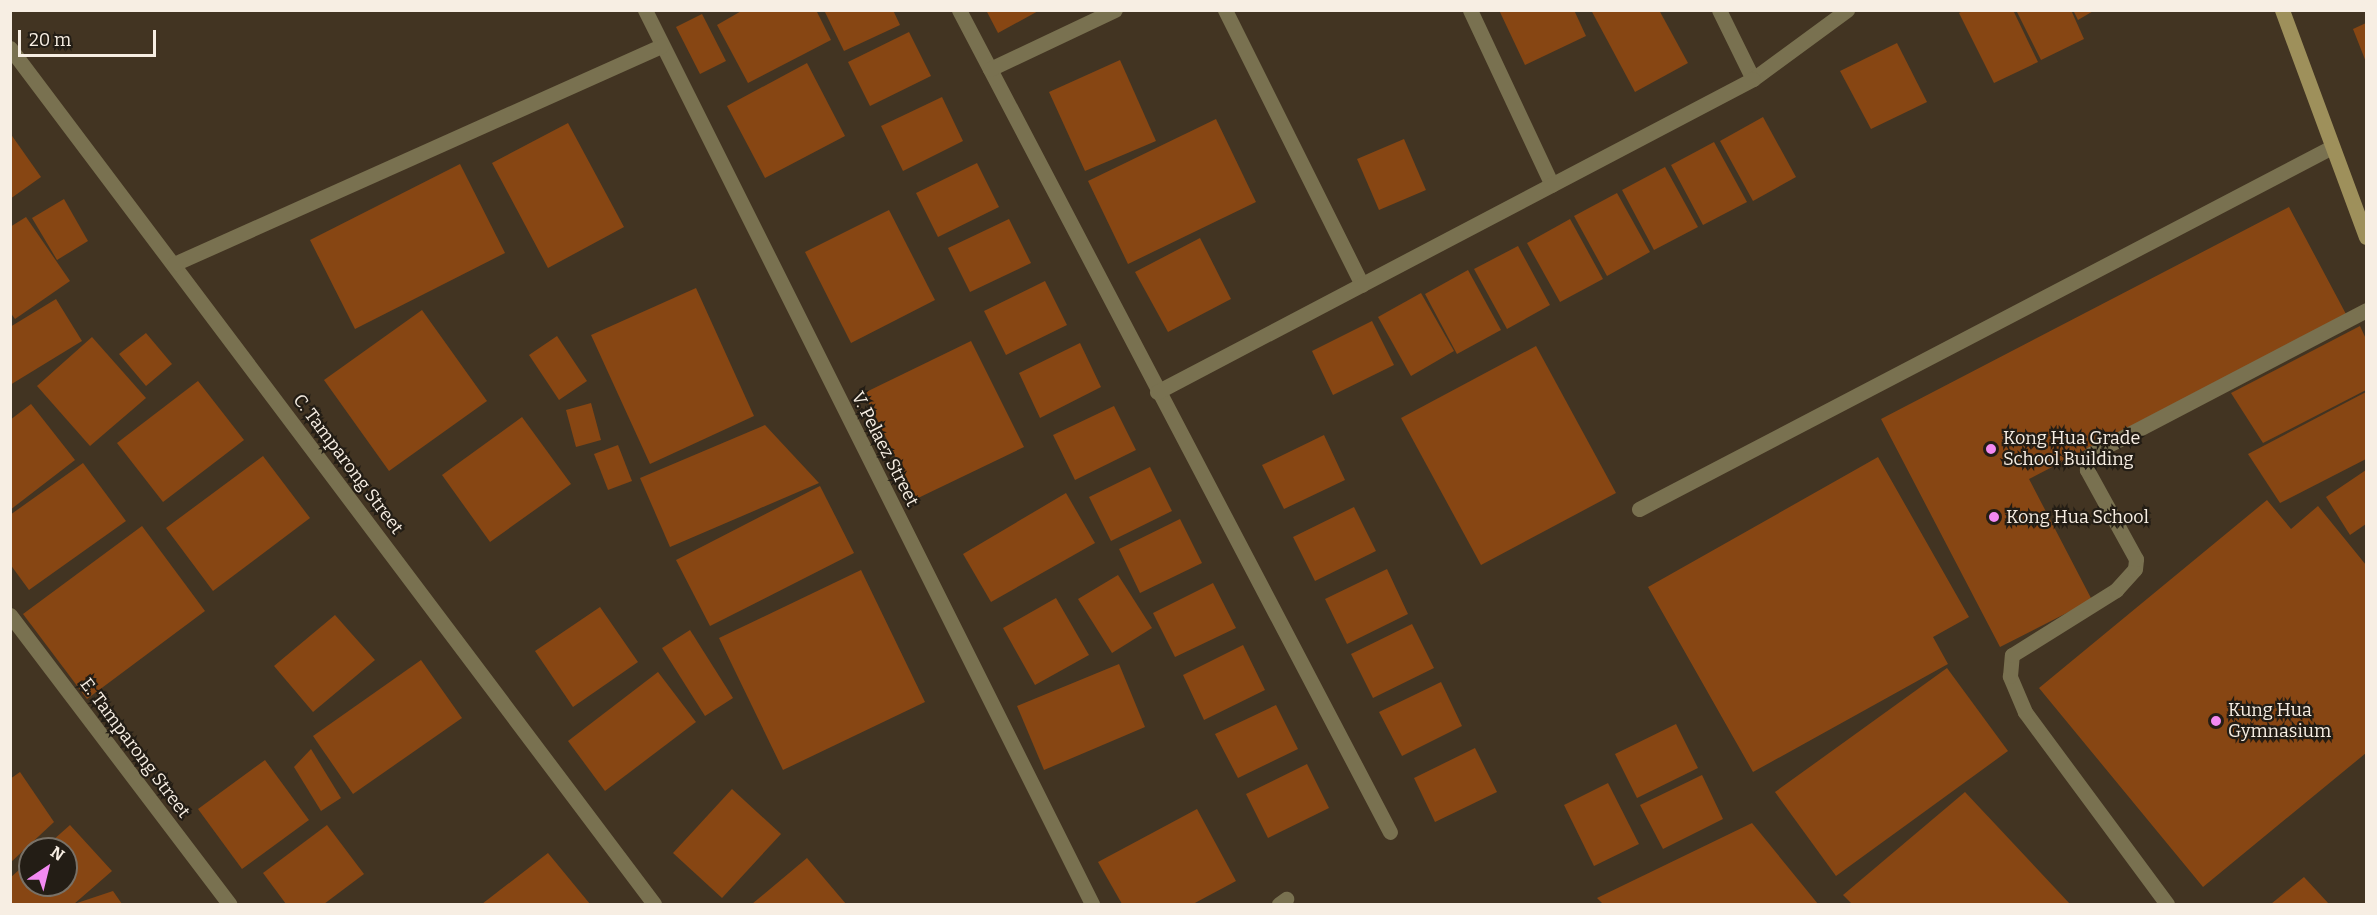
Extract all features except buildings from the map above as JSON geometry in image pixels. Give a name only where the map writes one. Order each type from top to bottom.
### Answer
[{"type":"street","name":"V. Pelaez Street","points":[[645,10],[1092,904]]},
{"type":"street","points":[[959,10],[1157,392],[1390,832]]},
{"type":"street","points":[[990,69],[1115,10]]},
{"type":"street","points":[[1225,10],[1362,285]]},
{"type":"street","points":[[1470,10],[1552,185]]},
{"type":"street","points":[[1719,10],[1753,79]]},
{"type":"street","points":[[1157,392],[1753,79],[1847,10]]},
{"type":"street","points":[[2282,10],[2367,237]]},
{"type":"street","points":[[174,264],[661,46]]},
{"type":"street","name":"C. Tamparong Street","points":[[10,48],[654,904]]},
{"type":"street","points":[[1639,508],[2332,147]]},
{"type":"street","points":[[2167,904],[2025,712],[2010,676],[2012,655],[2116,591],[2135,569],[2136,559],[2087,470],[2091,454],[2367,310]]},
{"type":"street","name":"E. Tamparong Street","points":[[10,615],[229,904]]},
{"type":"place","name":"Kong Hua Grade School Building","points":[[1991,449]]},
{"type":"place","name":"Kong Hua School","points":[[1994,517]]},
{"type":"place","name":"Kung Hua Gymnasium","points":[[2216,721]]}]
